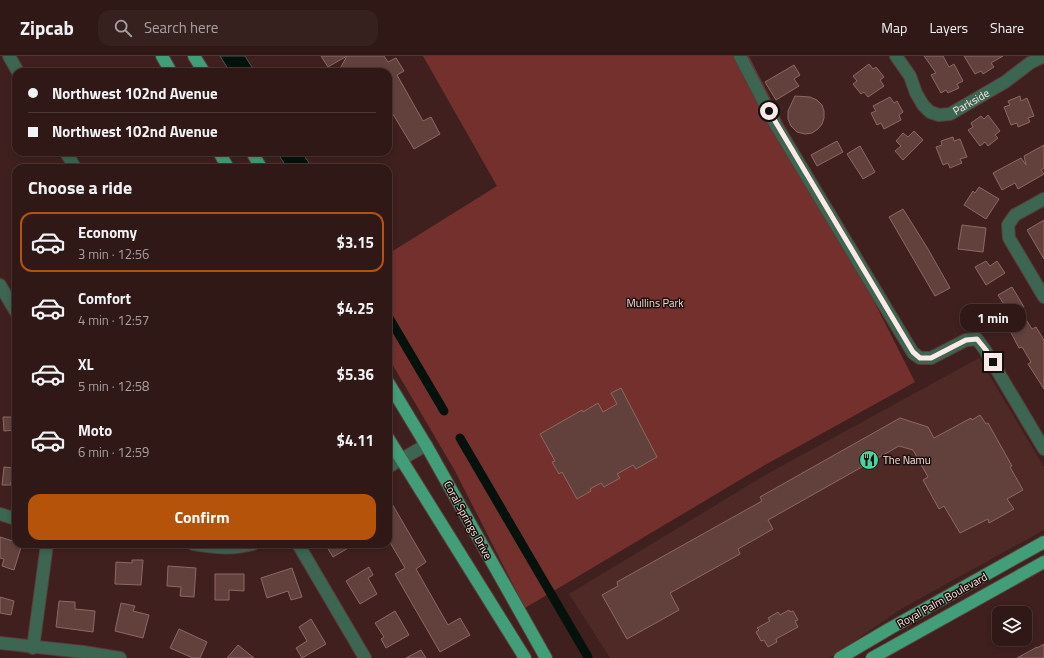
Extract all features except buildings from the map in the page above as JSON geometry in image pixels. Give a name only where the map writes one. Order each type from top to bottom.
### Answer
[{"type":"main road","points":[[162,56],[169,68]]},
{"type":"main road","points":[[194,56],[202,68]]},
{"type":"main road","name":"Coral Springs Drive","points":[[392,389],[426,445],[546,658]]},
{"type":"main road","name":"Coral Springs Drive","points":[[392,445],[525,658]]},
{"type":"main road","name":"Royal Palm Boulevard","points":[[840,658],[1044,542]]},
{"type":"main road","name":"Royal Palm Boulevard","points":[[872,658],[1044,562]]},
{"type":"street","points":[[9,56],[16,68]]},
{"type":"street","points":[[740,56],[776,125],[913,352],[920,358],[931,358],[966,340],[977,339],[986,350],[1044,449]]},
{"type":"street","name":"Parkside","points":[[896,56],[910,76],[916,94],[922,105],[930,112],[939,115],[950,114],[1005,82],[1030,63],[1044,56]]},
{"type":"street","points":[[1044,199],[1015,215],[1008,225],[1009,238],[1044,297]]},
{"type":"street","points":[[0,285],[12,305]]},
{"type":"street","points":[[392,465],[426,445]]},
{"type":"street","points":[[0,514],[12,517]]},
{"type":"street","points":[[33,648],[46,548]]},
{"type":"street","points":[[300,548],[365,658]]},
{"type":"street","points":[[0,643],[33,648],[83,652],[120,658]]},
{"type":"shaded area","points":[[220,56],[245,56],[252,68],[228,68]]},
{"type":"shaded area","points":[[280,156],[304,156],[310,164],[284,164]]},
{"type":"shaded area","points":[[979,358],[1044,467],[1044,530],[901,609],[830,658],[610,658],[569,594],[767,474]]},
{"type":"green space","name":"Mullins Park","points":[[423,56],[749,56],[915,382],[765,465],[525,608],[455,471],[392,364],[392,252],[497,186]]},
{"type":"waterway","points":[[392,323],[444,411]]},
{"type":"waterway","points":[[460,438],[588,657]]},
{"type":"place","name":"The Namu","points":[[869,460]]},
{"type":"route","points":[[769,111],[913,352],[920,358],[931,358],[966,340],[977,339],[993,362]]}]
